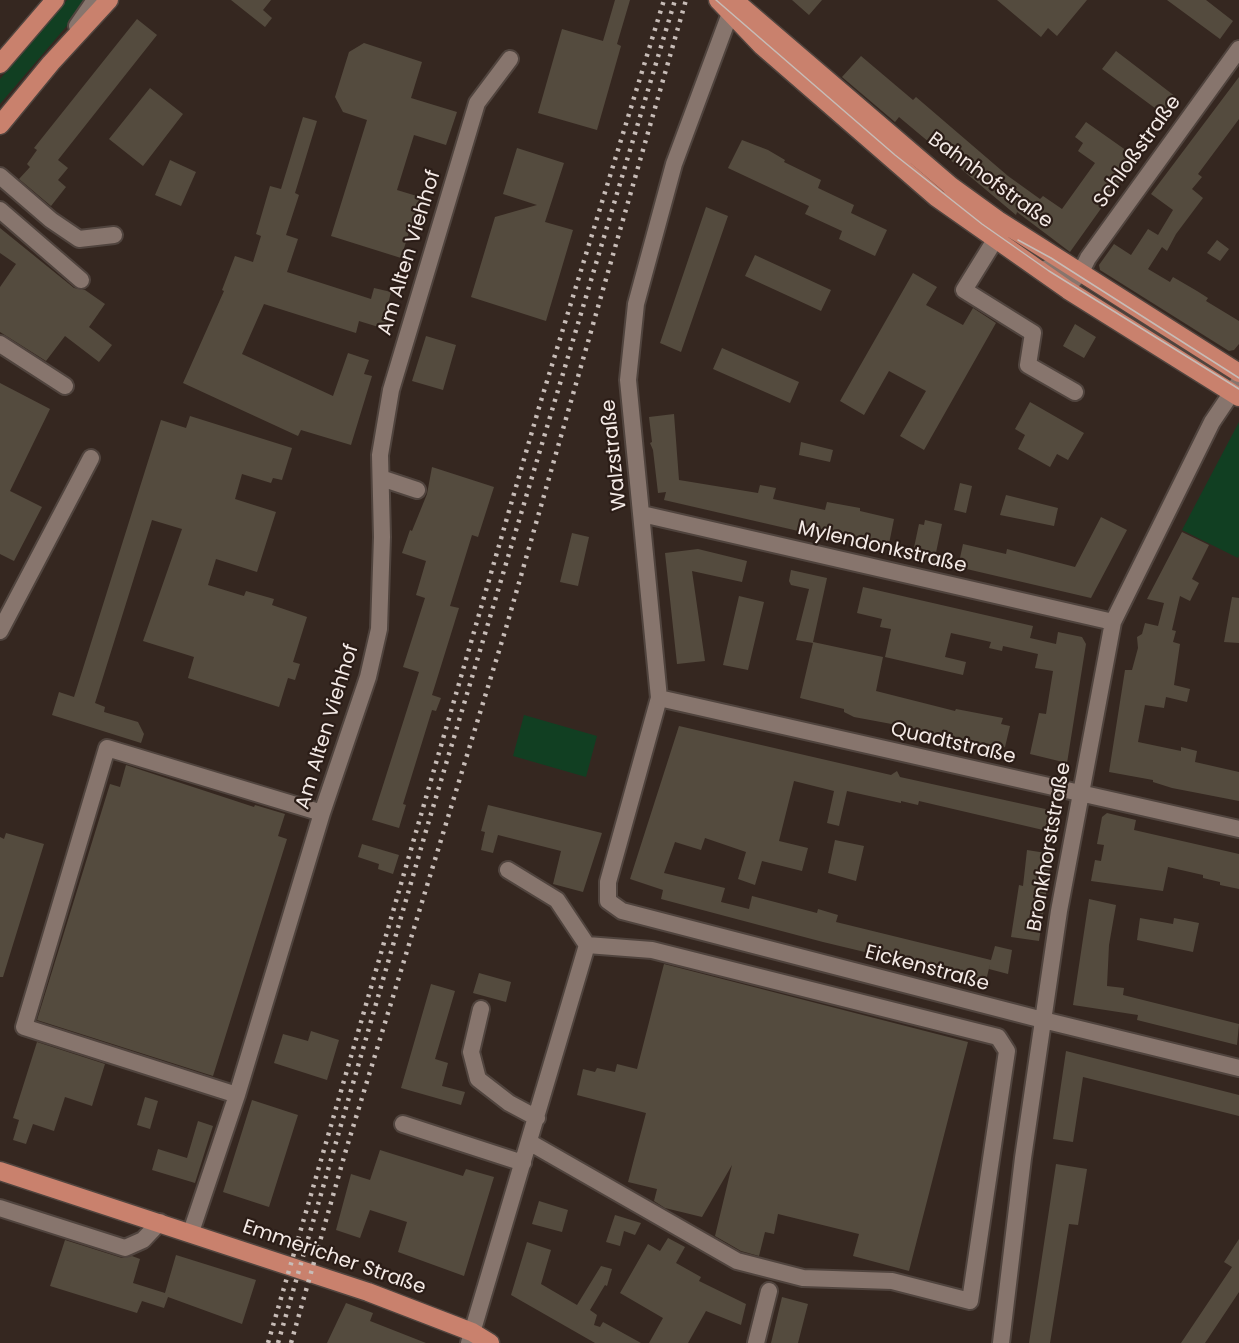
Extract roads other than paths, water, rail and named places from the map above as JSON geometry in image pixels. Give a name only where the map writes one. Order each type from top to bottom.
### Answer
[{"type":"main road","points":[[0,64],[55,0]]},
{"type":"main road","points":[[0,125],[51,63],[109,0]]},
{"type":"main road","name":"Bahnhofstraße","points":[[730,2],[762,46],[937,198],[1022,259],[1237,386]]},
{"type":"main road","name":"Bahnhofstraße","points":[[730,2],[951,186],[1237,386]]},
{"type":"main road","name":"Emmericher Straße","points":[[0,1171],[369,1292],[470,1338],[490,1343]]},
{"type":"street","points":[[51,63],[95,0]]},
{"type":"street","name":"Walzstraße","points":[[608,901],[608,882],[659,698],[628,380],[636,304],[674,164],[730,2]]},
{"type":"street","name":"Schloßstraße","points":[[1077,276],[1239,49]]},
{"type":"street","name":"Am Alten Viehhof","points":[[191,1232],[237,1095],[322,813],[369,677],[379,629],[380,455],[390,390],[477,103],[510,59]]},
{"type":"street","points":[[0,176],[51,220],[79,239],[114,235]]},
{"type":"street","points":[[0,210],[81,280]]},
{"type":"street","points":[[995,240],[964,290],[1033,333],[1028,365],[1075,392]]},
{"type":"street","name":"Bahnhofstraße","points":[[1022,259],[1077,276]]},
{"type":"street","points":[[0,344],[65,386]]},
{"type":"street","name":"Bronkhorststraße","points":[[1001,1343],[1043,1020],[1079,794],[1113,622],[1212,422],[1237,386]]},
{"type":"street","points":[[0,631],[91,458]]},
{"type":"street","points":[[381,478],[417,490]]},
{"type":"street","name":"Mylendonkstraße","points":[[642,514],[1113,622]]},
{"type":"street","name":"Quadtstraße","points":[[659,698],[1239,829]]},
{"type":"street","points":[[237,1095],[24,1028],[107,748],[322,813]]},
{"type":"street","points":[[470,1338],[587,945],[557,900],[508,870]]},
{"type":"street","name":"Eickenstraße","points":[[608,901],[622,911],[1043,1020],[1239,1068]]},
{"type":"street","points":[[529,1142],[737,1262],[803,1278],[892,1281],[970,1301],[1007,1051],[998,1037],[652,950],[587,945]]},
{"type":"street","points":[[481,1008],[471,1052],[478,1079],[509,1103],[537,1118]]},
{"type":"street","points":[[403,1124],[523,1162]]},
{"type":"street","points":[[0,1208],[125,1248],[143,1240],[160,1222]]},
{"type":"street","points":[[756,1343],[769,1291]]},
{"type":"tram line","points":[[716,0],[895,155],[982,224],[1049,271],[1239,389]]},
{"type":"tram line","points":[[1018,240],[1051,258],[1239,378]]},
{"type":"railway","points":[[268,1343],[540,404],[664,0]]},
{"type":"railway","points":[[278,1343],[428,824],[675,0]]},
{"type":"railway","points":[[291,1343],[346,1150],[506,628],[686,0]]}]
